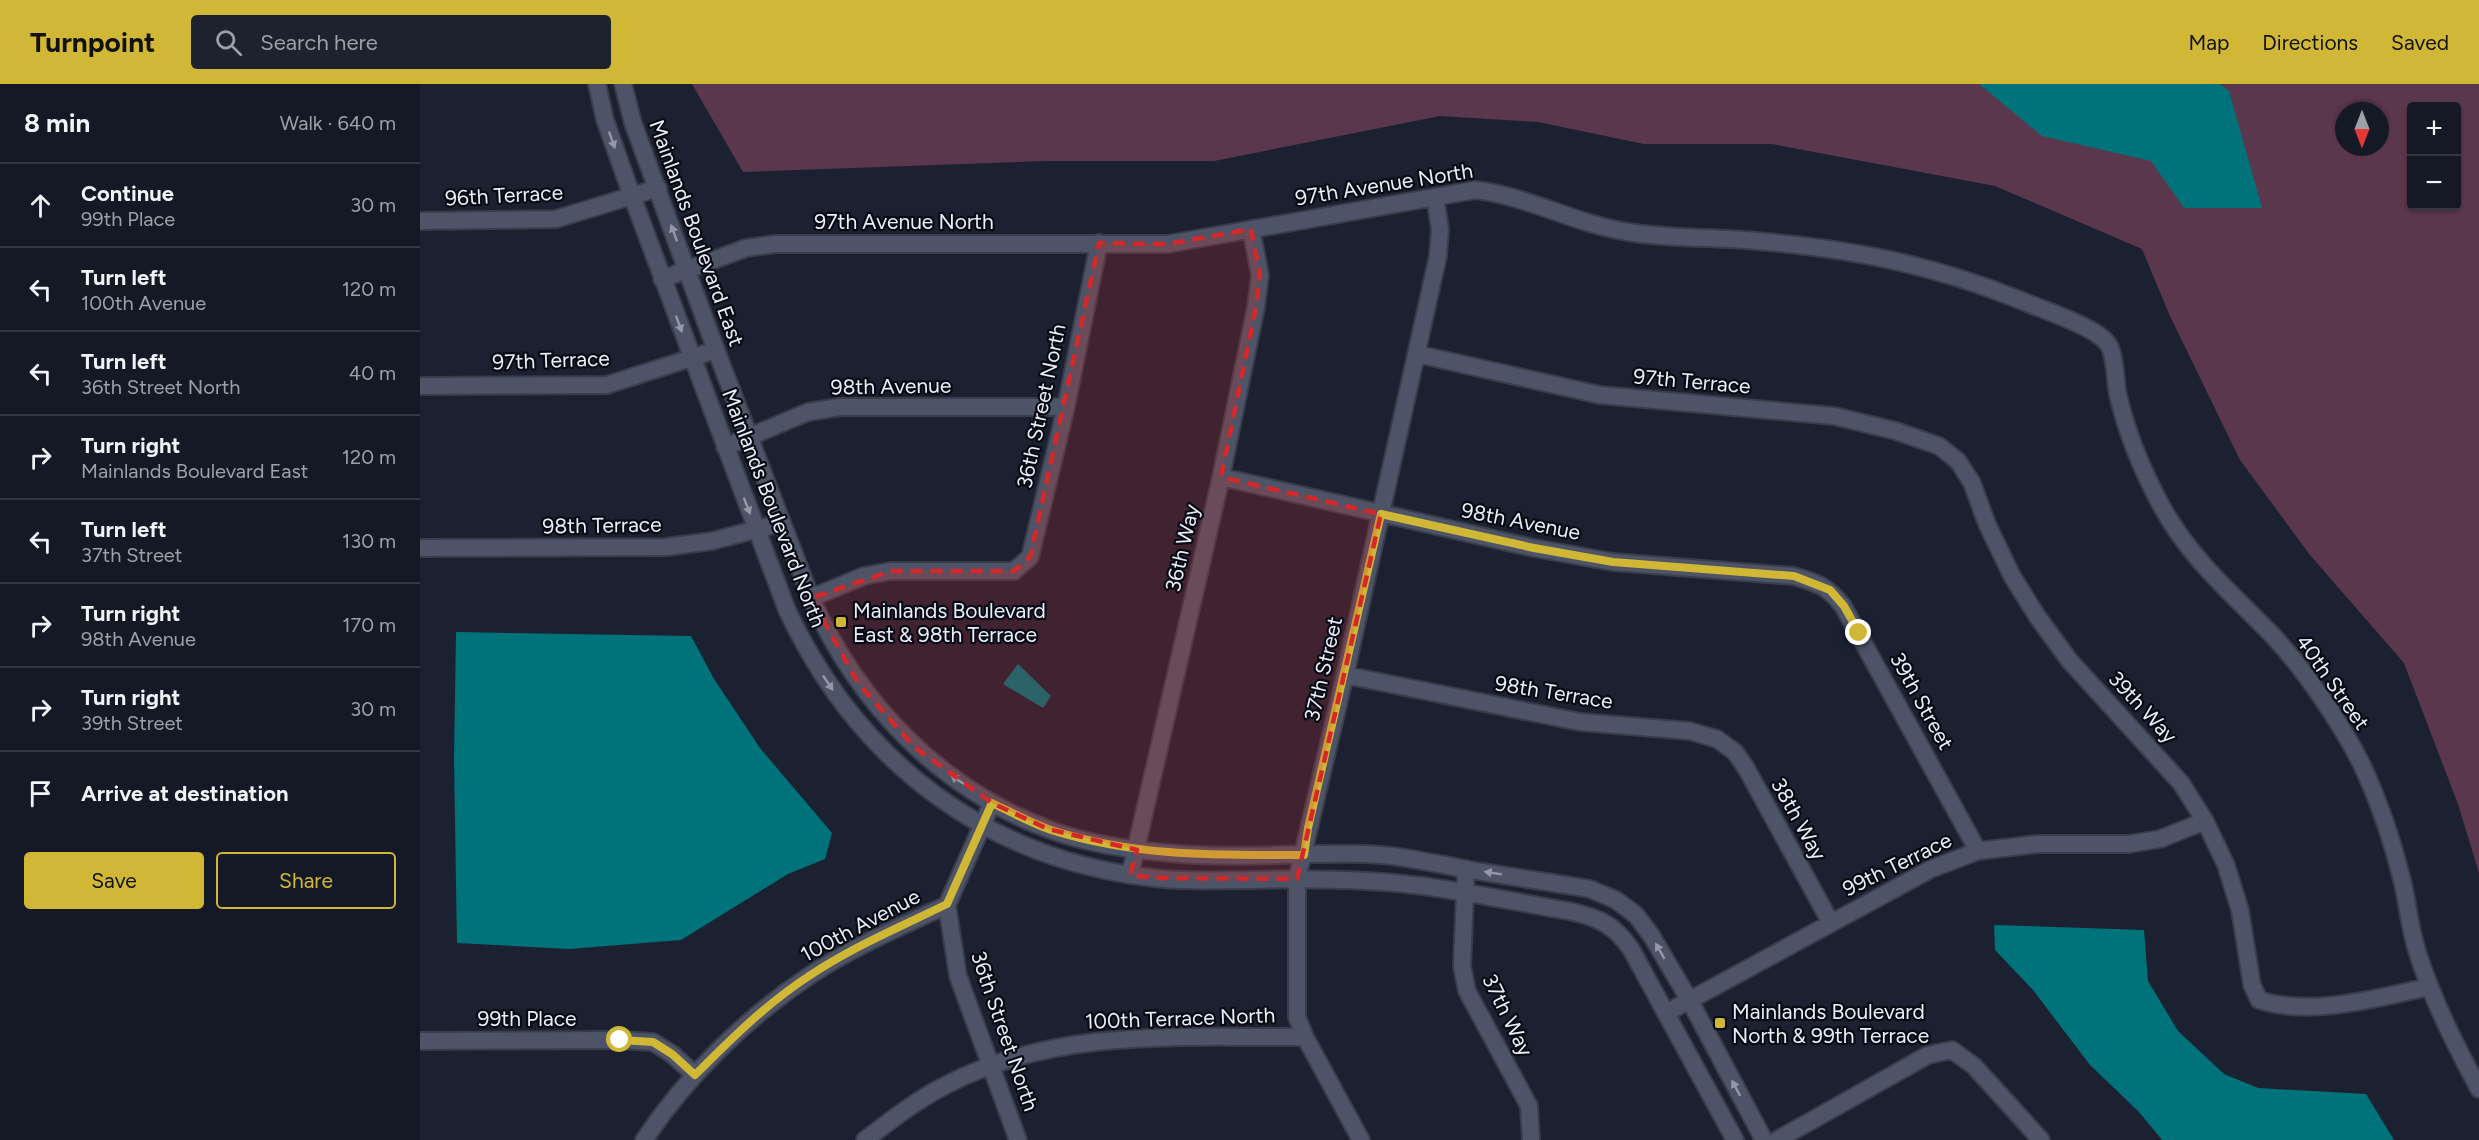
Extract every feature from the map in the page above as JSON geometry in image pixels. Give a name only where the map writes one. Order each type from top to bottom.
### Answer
[{"type":"street","name":"Mainlands Boulevard North","points":[[597,84],[605,120],[632,196],[787,610],[804,646],[829,686],[860,727],[898,765],[940,798],[981,825],[1019,845],[1065,861],[1130,875],[1179,880],[1297,879],[1410,884],[1590,916],[1607,923],[1620,934],[1631,949],[1736,1140]]},
{"type":"street","name":"Mainlands Boulevard East","points":[[623,84],[633,123],[687,271],[811,598],[828,636],[858,684],[914,747],[992,803],[1048,829],[1137,850],[1183,855],[1367,854],[1408,858],[1590,889],[1616,900],[1636,915],[1651,935],[1690,1001]]},
{"type":"street","name":"96th Terrace","points":[[420,221],[556,219],[658,188]]},
{"type":"street","name":"97th Avenue North","points":[[662,279],[746,248],[775,244],[1168,244],[1475,190],[1499,193],[1560,214],[1627,232],[1752,240],[1839,249],[1922,266],[1996,291],[2098,334]]},
{"type":"street","name":"37th Street","points":[[1361,1140],[1305,1037],[1298,1017],[1297,879],[1438,256],[1440,229],[1436,197]]},
{"type":"street","name":"36th Way","points":[[1130,875],[1221,477],[1256,308],[1260,275],[1251,229]]},
{"type":"street","name":"36th Street North","points":[[811,598],[864,576],[891,571],[1014,571],[1030,557],[1066,407],[1100,243]]},
{"type":"street","name":"40th Street","points":[[2098,334],[2110,345],[2126,426],[2141,465],[2163,509],[2190,551],[2277,640],[2319,695],[2360,762],[2386,827],[2403,886],[2416,948],[2429,987],[2479,1089]]},
{"type":"street","name":"97th Terrace","points":[[420,386],[607,385],[716,350]]},
{"type":"street","name":"97th Terrace","points":[[1417,354],[1600,395],[1834,416],[1896,431],[1928,442],[1939,446],[1958,461]]},
{"type":"street","name":"98th Avenue","points":[[725,447],[808,412],[840,407],[1066,407]]},
{"type":"street","name":"39th Way","points":[[1958,461],[1972,483],[1987,524],[2012,576],[2037,616],[2069,660],[2181,783],[2205,821],[2230,876],[2240,910],[2253,985],[2259,1000],[2274,1005],[2345,1005],[2429,987]]},
{"type":"street","name":"98th Avenue","points":[[1221,477],[1534,548],[1613,562],[1794,576],[1816,583]]},
{"type":"street","name":"98th Terrace","points":[[420,548],[666,547],[712,541],[781,523]]},
{"type":"street","name":"39th Street","points":[[1816,583],[1830,590],[1844,606],[1978,851]]},
{"type":"street","name":"98th Terrace","points":[[1345,675],[1580,722],[1690,731],[1717,739],[1735,752],[1746,768]]},
{"type":"street","name":"38th Way","points":[[1746,768],[1831,923]]},
{"type":"street","points":[[947,904],[992,803]]},
{"type":"street","name":"99th Terrace","points":[[1666,1013],[1930,869],[1978,851],[2037,844],[2129,844],[2160,839],[2205,821]]},
{"type":"street","name":"37th Way","points":[[1466,869],[1462,966],[1467,990],[1529,1106],[1531,1140]]},
{"type":"street","name":"36th Street North","points":[[947,904],[958,976],[1018,1140]]},
{"type":"street","name":"100th Avenue","points":[[645,1140],[695,1075],[752,1018],[809,976],[866,943],[947,904]]},
{"type":"street","points":[[1690,1001],[1764,1140]]},
{"type":"street","name":"100th Terrace North","points":[[865,1140],[903,1111],[948,1084],[991,1065],[1062,1045],[1122,1038],[1305,1037]]},
{"type":"street","name":"99th Place","points":[[420,1041],[620,1040],[653,1042],[672,1054],[695,1075]]},
{"type":"street","points":[[1777,1140],[1928,1055],[1952,1050],[1974,1066],[2041,1140]]},
{"type":"highlighted area","points":[[1251,229],[1260,275],[1256,307],[1221,477],[1381,514],[1297,879],[1152,878],[1130,875],[1137,850],[1048,829],[992,803],[914,747],[858,683],[811,598],[891,571],[1014,571],[1030,557],[1099,243],[1168,244]]},
{"type":"shaded area","points":[[692,84],[2479,84],[2479,873],[2458,804],[2404,663],[2310,555],[2240,460],[2170,316],[2142,249],[1995,186],[1772,144],[1644,144],[1538,122],[1440,116],[1214,161],[1047,161],[743,172]]},
{"type":"shaded area","points":[[1979,84],[2220,84],[2229,91],[2262,208],[2184,208],[2151,161],[2042,136]]},
{"type":"shaded area","points":[[456,632],[691,636],[714,679],[760,748],[832,833],[825,859],[788,874],[681,940],[569,949],[457,943],[454,759]]},
{"type":"shaded area","points":[[1018,664],[1051,696],[1043,708],[1003,684]]},
{"type":"shaded area","points":[[1994,925],[2144,930],[2148,981],[2178,1031],[2224,1074],[2258,1088],[2366,1094],[2394,1140],[2162,1140],[2139,1112],[2090,1065],[2033,990],[1995,950]]},
{"type":"place","name":"Mainlands Boulevard East & 98th Terrace","points":[[841,622]]},
{"type":"place","name":"Mainlands Boulevard North & 99th Terrace","points":[[1720,1023]]},
{"type":"route","points":[[620,1040],[653,1042],[672,1054],[695,1075],[752,1018],[809,976],[866,943],[947,904],[992,803],[1048,829],[1137,850],[1183,855],[1304,855],[1308,828],[1381,514],[1534,548],[1613,562],[1794,576],[1830,590],[1844,606],[1859,633]]}]
